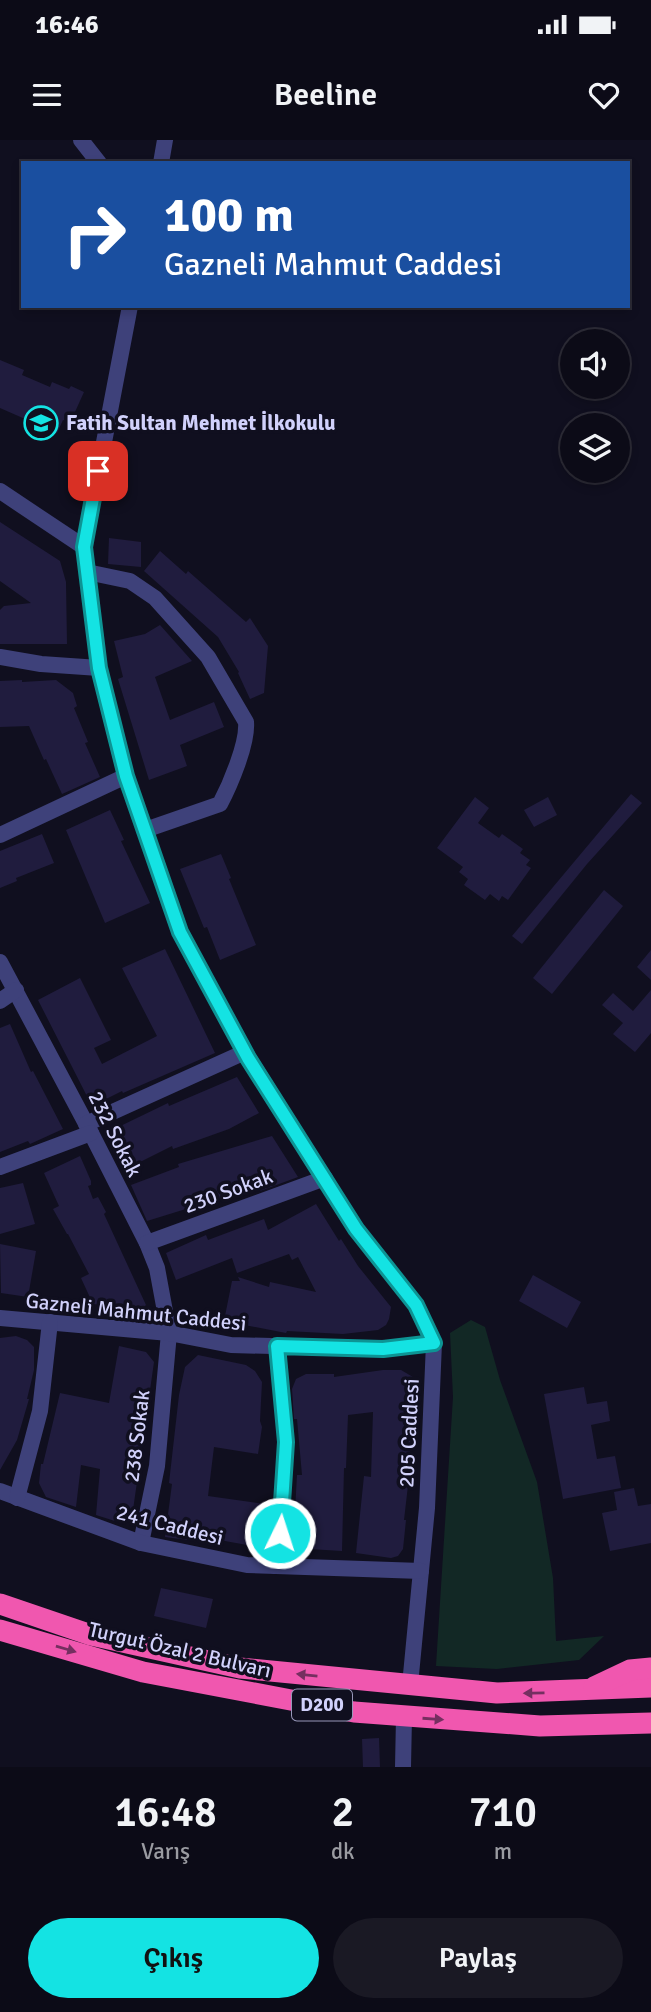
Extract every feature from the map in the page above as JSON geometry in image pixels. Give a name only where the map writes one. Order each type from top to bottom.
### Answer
[{"type":"highway","name":"Turgut Özal 2 Bulvarı","points":[[0,1604],[91,1635],[240,1668],[496,1693],[651,1688]]},
{"type":"highway","name":"Turgut Özal 2 Bulvarı","points":[[0,1630],[143,1672],[354,1712],[540,1726],[651,1723]]},
{"type":"highway","name":"Turgut Özal 2 Bulvarı","points":[[584,1692],[630,1670],[651,1668]]},
{"type":"highway","name":"Turgut Özal 2 Bulvarı","points":[[601,1724],[639,1735],[651,1734]]},
{"type":"street","points":[[81,140],[97,161]]},
{"type":"street","points":[[161,161],[165,140]]},
{"type":"street","name":"205 Caddesi","points":[[130,308],[84,547],[99,668],[126,776],[180,932],[245,1052],[356,1229],[416,1305],[434,1343],[427,1508],[410,1685]]},
{"type":"street","points":[[0,491],[84,547]]},
{"type":"street","points":[[87,572],[130,580],[155,598],[208,657],[246,722],[247,732],[231,782],[220,804],[145,831]]},
{"type":"street","points":[[0,657],[41,664],[99,668]]},
{"type":"street","points":[[0,835],[20,823],[126,776]]},
{"type":"street","name":"232 Sokak","points":[[0,962],[147,1243],[157,1268],[169,1333]]},
{"type":"street","points":[[0,1001],[16,990]]},
{"type":"street","points":[[0,1167],[88,1129],[245,1052]]},
{"type":"street","name":"230 Sokak","points":[[147,1243],[325,1178]]},
{"type":"street","name":"Gazneli Mahmut Caddesi","points":[[0,1318],[169,1333],[231,1345],[383,1349],[434,1343]]},
{"type":"street","points":[[17,1498],[40,1412],[50,1322]]},
{"type":"street","name":"238 Sokak","points":[[141,1543],[157,1466],[169,1333]]},
{"type":"street","points":[[275,1566],[286,1442],[277,1346]]},
{"type":"street","name":"241 Caddesi","points":[[0,1491],[141,1543],[247,1565],[421,1571]]},
{"type":"street","points":[[402,1767],[404,1717]]},
{"type":"green space","points":[[471,1320],[485,1327],[500,1380],[537,1482],[553,1578],[556,1641],[604,1636],[579,1660],[497,1669],[436,1666],[453,1397],[450,1333]]},
{"type":"building","points":[[0,360],[24,370],[22,375],[50,387],[52,382],[84,392],[70,423],[63,420],[57,433],[0,408]]},
{"type":"building","points":[[0,522],[60,561],[66,582],[67,644],[0,644],[0,610],[4,606],[31,603],[0,581]]},
{"type":"building","points":[[109,538],[141,542],[141,567],[108,564]]},
{"type":"building","points":[[160,551],[186,574],[188,571],[246,622],[250,618],[268,646],[264,693],[250,699],[239,672],[218,637],[144,571]]},
{"type":"building","points":[[160,625],[192,661],[155,677],[170,720],[214,702],[224,727],[180,745],[187,766],[149,780],[118,679],[123,677],[114,641],[145,634]]},
{"type":"building","points":[[56,680],[73,693],[77,706],[74,708],[88,742],[85,743],[100,777],[62,794],[29,726],[0,727],[0,681]]},
{"type":"building","points":[[631,794],[642,803],[587,864],[522,944],[512,936]]},
{"type":"building","points":[[475,797],[489,808],[478,823],[499,838],[502,834],[523,849],[520,853],[530,860],[526,865],[531,868],[508,900],[502,896],[499,901],[490,894],[485,900],[464,885],[468,879],[459,872],[463,867],[437,848]]},
{"type":"building","points":[[548,797],[557,815],[534,827],[524,810]]},
{"type":"building","points":[[110,810],[124,840],[121,841],[150,903],[105,923],[66,830]]},
{"type":"building","points":[[42,834],[54,863],[16,878],[17,881],[0,888],[0,851]]},
{"type":"building","points":[[221,854],[256,945],[220,960],[180,869]]},
{"type":"building","points":[[604,890],[623,906],[552,994],[533,978]]},
{"type":"building","points":[[165,949],[215,1053],[92,1106],[38,1000],[80,978],[111,1040],[94,1048],[102,1064],[157,1036],[122,968]]},
{"type":"building","points":[[651,950],[651,980],[637,967]]},
{"type":"building","points":[[651,990],[651,1033],[635,1052],[613,1034],[623,1023],[602,1005],[613,993],[633,1011]]},
{"type":"building","points":[[10,1024],[31,1072],[33,1071],[63,1129],[30,1144],[28,1141],[0,1152],[0,1028]]},
{"type":"building","points":[[237,1077],[259,1113],[229,1129],[173,1149],[172,1146],[124,1170],[108,1132],[168,1103],[169,1106]]},
{"type":"building","points":[[272,1136],[298,1177],[260,1191],[259,1188],[229,1198],[228,1196],[147,1221],[131,1185],[179,1167],[178,1164]]},
{"type":"building","points":[[80,1156],[91,1181],[88,1186],[93,1199],[98,1197],[106,1212],[104,1214],[146,1305],[141,1309],[93,1304],[81,1278],[89,1274],[53,1209],[59,1206],[44,1173]]},
{"type":"building","points":[[23,1183],[35,1224],[0,1234],[0,1188]]},
{"type":"building","points":[[316,1204],[339,1241],[341,1239],[358,1266],[391,1307],[386,1325],[378,1330],[343,1334],[286,1333],[224,1321],[232,1281],[240,1281],[238,1277],[269,1287],[270,1282],[316,1292],[298,1257],[292,1260],[289,1254],[237,1273],[232,1258],[176,1280],[166,1253],[206,1235],[208,1240],[264,1219],[268,1230]]},
{"type":"building","points":[[0,1244],[36,1251],[28,1297],[1,1293]]},
{"type":"building","points":[[533,1275],[581,1302],[567,1328],[519,1301]]},
{"type":"building","points":[[16,1336],[27,1340],[34,1347],[34,1370],[17,1440],[0,1470],[0,1338]]},
{"type":"building","points":[[119,1346],[146,1352],[154,1362],[132,1517],[118,1522],[96,1515],[100,1469],[81,1465],[76,1507],[46,1497],[39,1483],[41,1464],[60,1393],[109,1403]]},
{"type":"building","points":[[198,1355],[246,1365],[255,1371],[262,1382],[262,1427],[258,1454],[214,1447],[208,1496],[265,1504],[261,1536],[255,1543],[247,1545],[203,1537],[202,1542],[165,1537],[179,1395],[185,1367]]},
{"type":"building","points":[[401,1370],[418,1380],[415,1412],[411,1412],[410,1468],[403,1549],[398,1556],[391,1558],[356,1553],[364,1476],[371,1477],[373,1412],[348,1415],[342,1551],[293,1548],[297,1475],[302,1475],[292,1389],[296,1379],[306,1374],[334,1374],[334,1377]]},
{"type":"building","points":[[584,1387],[587,1404],[607,1401],[610,1421],[591,1425],[597,1459],[615,1456],[621,1488],[563,1499],[544,1394]]},
{"type":"building","points":[[634,1488],[638,1506],[651,1504],[651,1543],[610,1551],[602,1513],[617,1510],[614,1492]]},
{"type":"building","points":[[161,1588],[213,1599],[206,1628],[154,1616]]},
{"type":"building","points":[[379,1738],[380,1767],[363,1767],[362,1739]]},
{"type":"place","name":"Fatih Sultan Mehmet İlkokulu","points":[[41,423]]},
{"type":"route","points":[[98,471],[84,547],[99,668],[126,776],[180,932],[248,1058],[356,1229],[416,1305],[434,1343],[383,1349],[277,1346],[286,1442],[280,1533]]}]
